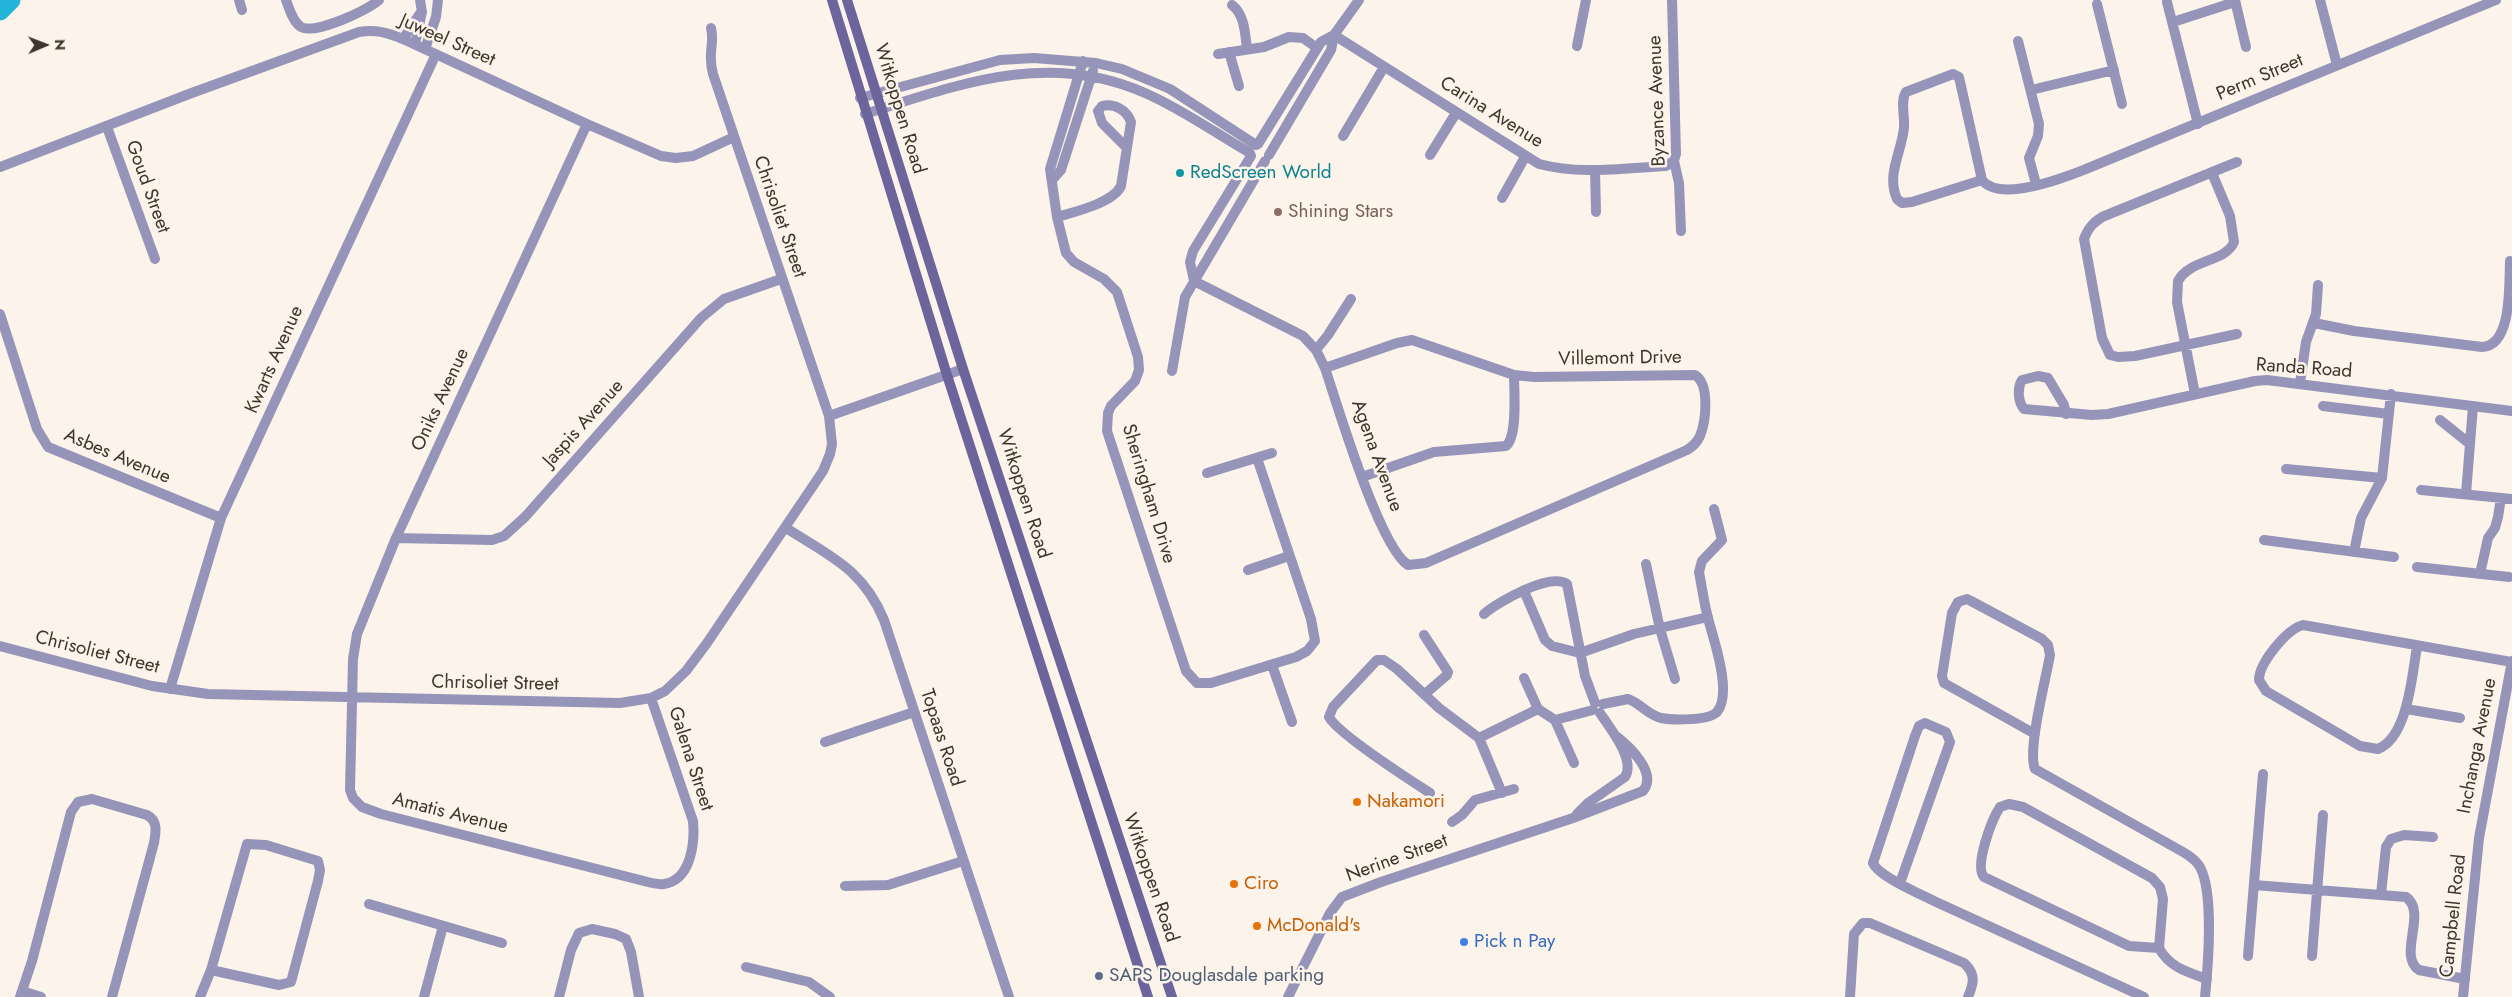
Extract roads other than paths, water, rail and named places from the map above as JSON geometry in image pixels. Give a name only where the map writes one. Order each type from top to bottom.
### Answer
[{"type":"main road","name":"Witkoppen Road","points":[[832,0],[860,98],[947,375],[1143,981],[1146,997]]},
{"type":"main road","name":"Witkoppen Road","points":[[847,0],[963,369],[1171,992],[1176,997]]},
{"type":"street","points":[[286,0],[300,26],[310,29],[320,28],[366,10],[379,0]]},
{"type":"street","points":[[420,0],[422,12],[420,47]]},
{"type":"street","points":[[420,47],[436,16],[438,0]]},
{"type":"street","points":[[1172,371],[1186,297],[1194,281],[1331,50],[1334,36],[1359,0]]},
{"type":"street","points":[[1577,46],[1586,0]]},
{"type":"street","name":"Byzance Avenue","points":[[1672,0],[1676,154],[1674,161],[1680,183],[1681,231]]},
{"type":"street","points":[[2320,0],[2337,65]]},
{"type":"street","name":"Perm Street","points":[[1982,180],[1986,185],[1999,190],[2008,190],[2086,169],[2198,124],[2477,4],[2496,0]]},
{"type":"street","points":[[2173,22],[2235,1],[2246,47]]},
{"type":"street","points":[[2167,2],[2198,124]]},
{"type":"street","points":[[2097,4],[2122,104]]},
{"type":"street","points":[[1232,5],[1240,12],[1247,48]]},
{"type":"street","points":[[403,38],[422,12]]},
{"type":"street","name":"Chrisoliet Street","points":[[0,646],[170,689],[217,695],[620,703],[651,698],[670,687],[686,671],[786,528],[823,471],[830,454],[832,435],[828,416],[710,61],[711,28]]},
{"type":"street","name":"Juweel Street","points":[[0,167],[189,94],[359,32],[382,31],[403,38],[587,124],[667,157],[693,156],[734,137]]},
{"type":"street","points":[[1239,86],[1224,53],[1247,48],[1264,47],[1294,36],[1304,38],[1317,48]]},
{"type":"street","points":[[1194,281],[1190,262],[1193,251],[1317,48],[1321,42],[1334,36]]},
{"type":"street","name":"Carina Avenue","points":[[1334,36],[1539,164],[1556,168],[1595,170],[1666,166],[1674,161]]},
{"type":"street","points":[[2018,41],[2032,90],[2039,124],[2038,136],[2030,158],[2036,184]]},
{"type":"street","name":"Kwarts Avenue","points":[[170,689],[221,518],[436,54]]},
{"type":"street","points":[[860,98],[1000,60],[1034,58],[1083,61],[1147,78],[1192,102],[1254,149],[1255,161],[1267,158]]},
{"type":"street","name":"Sheringham Drive","points":[[1083,61],[1050,169],[1057,217],[1066,253],[1074,262],[1104,279],[1117,292],[1136,349],[1140,364],[1137,376],[1111,406],[1107,420],[1107,431],[1186,671],[1194,681],[1203,684],[1304,654],[1315,641],[1311,619],[1257,458]]},
{"type":"street","points":[[1052,180],[1061,170],[1096,63]]},
{"type":"street","points":[[1343,136],[1384,67]]},
{"type":"street","points":[[2032,90],[2114,70]]},
{"type":"street","points":[[865,114],[998,76],[1039,72],[1079,75],[1118,83],[1144,92],[1254,149],[1267,148],[1267,158]]},
{"type":"street","points":[[1953,74],[1959,77],[1982,180],[1912,202],[1902,203],[1897,200],[1894,193],[1894,172],[1904,132],[1903,98],[1906,92],[1953,74]]},
{"type":"street","points":[[1290,92],[1302,100]]},
{"type":"street","points":[[1186,114],[1192,102]]},
{"type":"street","points":[[1430,155],[1456,113]]},
{"type":"street","name":"Oniks Avenue","points":[[352,698],[353,659],[357,634],[396,538],[587,124]]},
{"type":"street","name":"Goud Street","points":[[107,127],[154,259]]},
{"type":"street","points":[[1057,217],[1099,202],[1117,193],[1123,179],[1126,147]]},
{"type":"street","points":[[1502,198],[1526,157]]},
{"type":"street","points":[[2237,162],[2102,218],[2093,223],[2087,230],[2084,239],[2102,338],[2110,355],[2135,356],[2237,334]]},
{"type":"street","points":[[1595,170],[1596,212]]},
{"type":"street","points":[[2195,394],[2176,294],[2178,281],[2190,268],[2228,251],[2234,242],[2230,216],[2212,173]]},
{"type":"street","points":[[1223,200],[1236,208]]},
{"type":"street","points":[[2314,323],[2380,334],[2482,347],[2492,346],[2503,336],[2507,322],[2510,261]]},
{"type":"street","name":"Jaspis Avenue","points":[[396,538],[486,541],[504,536],[526,517],[701,318],[724,299],[781,279]]},
{"type":"street","name":"Agena Avenue","points":[[1194,281],[1303,336],[1316,350],[1325,368],[1362,477],[1395,552],[1402,561],[1414,566]]},
{"type":"street","points":[[2300,383],[2303,355],[2314,323],[2318,285]]},
{"type":"street","points":[[1316,350],[1351,299]]},
{"type":"street","name":"Asbes Avenue","points":[[0,314],[36,429],[48,447],[221,518]]},
{"type":"street","name":"Villemont Drive","points":[[1325,368],[1385,346],[1412,340],[1514,375],[1534,377],[1695,376],[1702,382],[1704,391],[1700,435],[1693,446],[1677,455],[1426,563],[1414,566]]},
{"type":"street","points":[[828,416],[963,369]]},
{"type":"street","points":[[1362,477],[1434,452],[1506,446],[1510,442],[1513,431],[1514,375]]},
{"type":"street","name":"Randa Road","points":[[2066,414],[2064,404],[2048,378],[2038,376],[2022,380],[2018,390],[2021,406],[2024,410],[2066,414],[2108,414],[2256,381],[2300,383],[2512,411]]},
{"type":"street","points":[[2354,552],[2359,523],[2382,478],[2392,394]]},
{"type":"street","points":[[2323,406],[2389,414]]},
{"type":"street","points":[[2466,494],[2473,406]]},
{"type":"street","points":[[2440,420],[2470,444]]},
{"type":"street","points":[[1207,473],[1272,453]]},
{"type":"street","points":[[2286,469],[2382,478]]},
{"type":"street","points":[[2421,490],[2512,500]]},
{"type":"street","points":[[2480,574],[2488,538],[2498,517],[2501,498]]},
{"type":"street","points":[[1555,720],[1628,699],[1651,714],[1668,718],[1704,717],[1716,713],[1722,699],[1720,667],[1699,572],[1702,561],[1722,540],[1714,508]]},
{"type":"street","name":"Topaas Road","points":[[786,528],[847,568],[868,588],[884,620],[1009,997]]},
{"type":"street","points":[[2264,540],[2394,557]]},
{"type":"street","points":[[1248,570],[1289,556]]},
{"type":"street","points":[[1646,564],[1660,629],[1674,679]]},
{"type":"street","points":[[2417,567],[2509,577]]},
{"type":"street","points":[[1484,614],[1503,600],[1551,581],[1560,580],[1568,584],[1589,692],[1616,736],[1629,762],[1629,770],[1645,770]]},
{"type":"street","points":[[1524,591],[1545,640],[1552,646],[1580,653],[1626,636],[1708,617]]},
{"type":"street","points":[[2035,734],[1944,683],[1942,676],[1952,613],[1958,602],[1967,599],[2042,639],[2048,645],[2050,655],[2035,734],[2033,762],[2038,773],[2191,857],[2204,875],[2208,904],[2205,997]]},
{"type":"street","points":[[2417,646],[2406,709],[2389,742],[2378,749],[2367,749],[2266,691],[2260,684],[2259,674],[2267,659],[2292,630],[2303,625],[2512,661]]},
{"type":"street","points":[[1424,635],[1448,672],[1447,676],[1425,694]]},
{"type":"street","points":[[1430,793],[1360,744],[1337,726],[1329,717],[1333,707],[1377,660],[1389,662],[1439,708],[1480,738],[1502,793]]},
{"type":"street","name":"Inchanga Avenue","points":[[2479,838],[2512,661]]},
{"type":"street","points":[[1272,665],[1292,722]]},
{"type":"street","points":[[1524,678],[1538,708],[1555,720],[1574,762]]},
{"type":"street","name":"Amatis Avenue","points":[[352,698],[350,788],[353,798],[362,807],[381,814],[640,880]]},
{"type":"street","name":"Galena Street","points":[[640,880],[664,884],[679,877],[689,860],[693,841],[690,810],[651,698]]},
{"type":"street","points":[[1480,738],[1538,708]]},
{"type":"street","points":[[2406,709],[2460,718]]},
{"type":"street","points":[[825,742],[914,712]]},
{"type":"street","points":[[1900,883],[1950,742],[1946,732],[1925,723],[1919,726],[1915,736],[1873,863],[1876,868],[1900,883],[2144,997]]},
{"type":"street","points":[[1616,736],[1636,756],[1645,770]]},
{"type":"street","name":"Nerine Street","points":[[1573,818],[1588,803],[1626,777],[1629,770]]},
{"type":"street","name":"Nerine Street","points":[[1288,997],[1330,913],[1342,897],[1381,882],[1573,818],[1643,791],[1647,784],[1645,770]]},
{"type":"street","points":[[2248,956],[2263,774]]},
{"type":"street","points":[[1452,822],[1462,816],[1475,800],[1514,789]]},
{"type":"street","points":[[41,997],[21,994],[71,812],[78,802],[92,798],[147,815],[152,818],[156,826],[154,842],[112,997]]},
{"type":"street","points":[[2159,948],[2129,946],[1984,877],[1980,869],[1981,858],[2000,807],[2009,804],[2023,807],[2152,878],[2160,887],[2163,899],[2159,948],[2166,960],[2181,970],[2207,979]]},
{"type":"street","points":[[2312,956],[2323,815]]},
{"type":"street","points":[[2381,894],[2386,848],[2390,839],[2404,835],[2433,837]]},
{"type":"street","name":"Campbell Road","points":[[2463,997],[2479,838]]},
{"type":"street","points":[[200,997],[211,970],[247,844],[256,842],[318,861],[320,870],[318,882],[291,982],[279,985],[211,970]]},
{"type":"street","points":[[845,886],[888,885],[963,861]]},
{"type":"street","points":[[2254,885],[2381,894],[2403,896],[2410,899],[2413,905],[2411,954],[2415,968],[2465,979]]},
{"type":"street","points":[[369,904],[502,943]]},
{"type":"street","points":[[1850,997],[1854,934],[1863,923],[1870,923],[1964,963],[1973,976],[1973,984],[1968,997]]},
{"type":"street","points":[[424,997],[443,926]]},
{"type":"street","points":[[559,997],[576,939],[583,930],[592,929],[615,934],[626,939],[631,952],[638,997]]},
{"type":"street","points":[[746,967],[809,982],[830,997]]},
{"type":"waterway","points":[[0,11],[11,0]]},
{"type":"place","name":"RedScreen World","points":[[1180,173]]},
{"type":"place","name":"Shining Stars","points":[[1278,212]]},
{"type":"place","name":"Nakamori","points":[[1357,802]]},
{"type":"place","name":"Ciro","points":[[1234,884]]},
{"type":"place","name":"McDonald's","points":[[1257,926]]},
{"type":"place","name":"Pick n Pay","points":[[1464,942]]},
{"type":"place","name":"SAPS Douglasdale parking","points":[[1099,976]]}]
